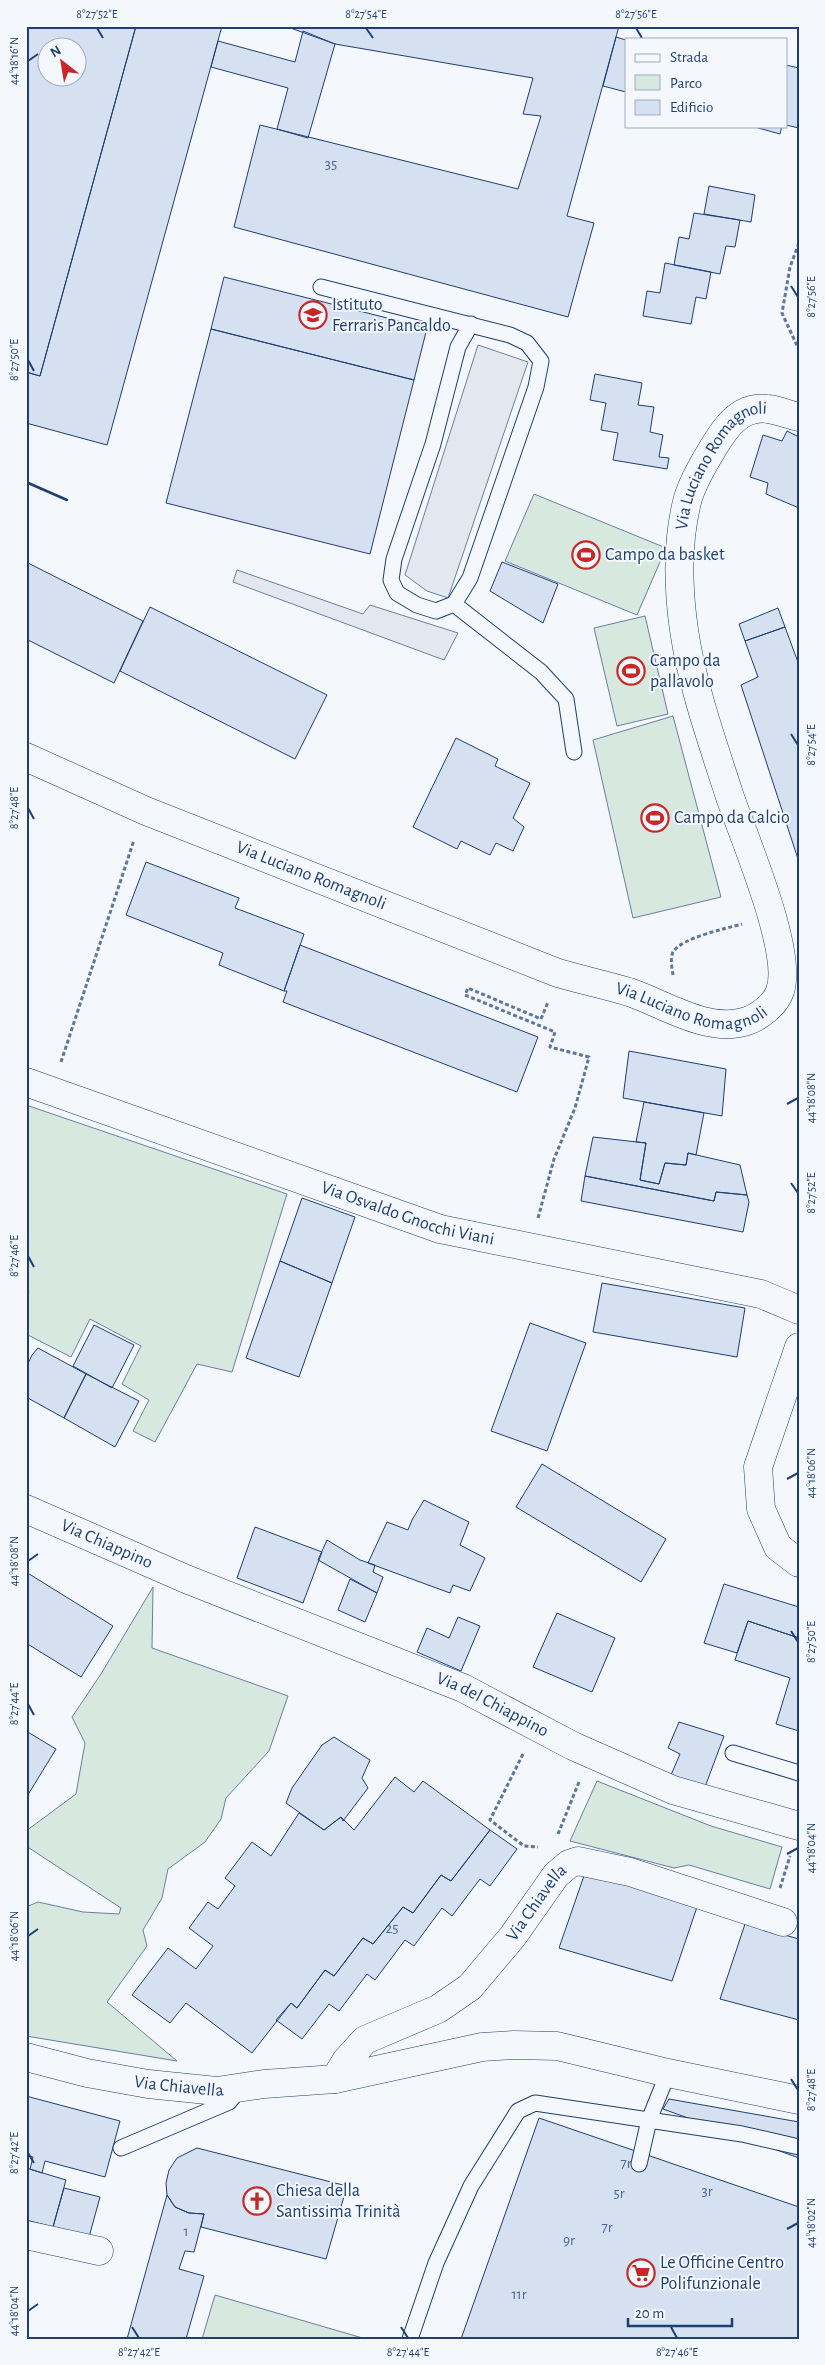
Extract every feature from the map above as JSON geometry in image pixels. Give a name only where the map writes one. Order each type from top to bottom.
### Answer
[{"type":"street","name":"Via Luciano Romagnoli","points":[[26,757],[146,811],[558,973],[630,992],[709,1022],[724,1024],[748,1021],[770,1007],[780,991],[782,956],[761,880],[730,795],[695,679],[686,640],[681,593],[681,539],[688,498],[696,478],[726,426],[743,414],[766,408],[799,418]]},
{"type":"street","name":"Via Osvaldo Gnocchi Viani","points":[[26,1082],[440,1229],[761,1294],[799,1310]]},
{"type":"street","points":[[799,1347],[758,1467],[761,1509],[778,1547],[799,1563]]},
{"type":"street","name":"Via Chiappino","points":[[26,1509],[186,1579]]},
{"type":"street","name":"Via del Chiappino","points":[[186,1579],[463,1688],[573,1746],[673,1790],[795,1839]]},
{"type":"street","name":"Via Chiavella","points":[[335,2079],[349,2057],[365,2040],[438,2010],[470,1987],[513,1936],[556,1875],[569,1864],[578,1861],[630,1872],[783,1922]]},
{"type":"street","name":"Via Chiavella","points":[[26,2057],[87,2073],[148,2084],[217,2091],[335,2079],[378,2071],[450,2053],[514,2045],[557,2046],[668,2073],[799,2100]]},
{"type":"street","points":[[26,2235],[99,2252]]},
{"type":"lane","points":[[321,286],[471,324],[510,335],[527,344],[541,361],[536,387],[470,578],[454,604],[436,611],[417,605],[396,593],[391,580],[394,559],[433,444],[458,347],[471,324]]},
{"type":"lane","points":[[454,604],[541,672],[566,699],[574,752]]},
{"type":"lane","points":[[733,1753],[799,1774]]},
{"type":"lane","points":[[639,2164],[649,2120],[668,2073]]},
{"type":"lane","points":[[121,2148],[229,2102],[242,2087]]},
{"type":"lane","points":[[410,2339],[436,2263],[471,2186],[518,2111],[535,2103],[742,2134],[799,2146]]},
{"type":"path","points":[[799,243],[790,267],[782,313],[799,350]]},
{"type":"path","points":[[60,1066],[135,837]]},
{"type":"path","points":[[738,914],[744,932]]},
{"type":"path","points":[[681,979],[673,975],[672,957],[674,951],[705,934],[742,924]]},
{"type":"path","points":[[543,1197],[554,1160],[575,1108],[589,1057],[550,1047],[555,1032],[464,994],[468,988],[542,1018],[558,973]]},
{"type":"path","points":[[536,1726],[490,1820],[524,1846],[543,1847]]},
{"type":"path","points":[[555,1840],[587,1766],[569,1754],[573,1746]]},
{"type":"path","points":[[778,1894],[795,1839]]},
{"type":"green space","name":"Campo da basket","points":[[534,494],[666,548],[637,615],[505,561]]},
{"type":"green space","name":"Campo da pallavolo","points":[[645,616],[668,714],[617,726],[594,628]]},
{"type":"green space","name":"Campo da Calcio","points":[[673,716],[721,897],[633,918],[593,740]]},
{"type":"green space","points":[[26,1105],[287,1194],[232,1372],[197,1364],[155,1442],[133,1431],[149,1400],[122,1384],[141,1346],[90,1319],[71,1357],[26,1334],[26,1297],[29,1292],[26,1291]]},
{"type":"green space","points":[[153,1587],[152,1648],[288,1696],[269,1751],[226,1798],[221,1819],[205,1842],[168,1869],[162,1898],[143,1930],[147,1946],[107,2002],[177,2061],[26,2036],[26,1907],[38,1902],[83,1912],[119,1914],[121,1908],[26,1846],[26,1831],[76,1794],[85,1743],[72,1717],[101,1674]]},
{"type":"green space","points":[[597,1781],[711,1826],[782,1847],[770,1889],[689,1865],[674,1868],[570,1841]]},
{"type":"green space","points":[[215,2295],[366,2339],[202,2339]]},
{"type":"shaded area","points":[[478,345],[528,362],[448,598],[427,591],[405,575]]},
{"type":"shaded area","points":[[237,570],[363,614],[370,605],[458,633],[444,660],[233,582]]},
{"type":"building","points":[[26,26],[136,26],[40,376],[26,372]]},
{"type":"building","points":[[136,26],[222,26],[107,445],[26,423],[26,372],[40,376]]},
{"type":"building","points":[[285,26],[619,26],[567,216],[594,223],[568,317],[234,227],[260,125],[518,189],[541,116],[523,114],[533,78],[335,44]]},
{"type":"building","points":[[303,31],[335,44],[308,138],[277,129],[288,88],[211,67],[218,41],[295,62]]},
{"type":"building","points":[[616,37],[625,40],[625,92],[603,86]]},
{"type":"building","points":[[788,65],[799,68],[799,128],[788,125]]},
{"type":"building","points":[[758,128],[782,128],[780,134]]},
{"type":"building","points":[[709,186],[755,195],[751,222],[704,214]]},
{"type":"building","points":[[694,213],[740,220],[735,247],[726,246],[720,274],[674,265],[679,237],[689,239]]},
{"type":"building","points":[[665,263],[711,272],[706,299],[696,297],[691,324],[643,316],[647,291],[660,293]]},
{"type":"building","points":[[224,277],[427,328],[414,380],[211,329]]},
{"type":"building","points":[[211,329],[414,380],[370,554],[166,503]]},
{"type":"building","points":[[595,374],[642,383],[638,405],[654,407],[650,432],[663,435],[659,457],[669,458],[667,469],[613,460],[618,433],[601,430],[606,403],[590,400]]},
{"type":"building","points":[[787,431],[799,437],[799,508],[766,494],[768,483],[750,477],[763,435],[782,441]]},
{"type":"building","points":[[26,562],[143,621],[114,683],[26,639]]},
{"type":"building","points":[[502,562],[558,584],[543,623],[490,591]]},
{"type":"building","points":[[150,607],[327,695],[295,759],[120,671]]},
{"type":"building","points":[[778,608],[785,627],[745,641],[739,624]]},
{"type":"building","points":[[785,627],[799,665],[799,862],[741,685],[758,677],[745,641]]},
{"type":"building","points":[[456,738],[498,759],[495,766],[530,783],[513,818],[524,827],[513,851],[496,843],[490,855],[461,841],[457,849],[413,827]]},
{"type":"building","points":[[146,862],[239,898],[235,908],[304,934],[284,991],[219,965],[223,953],[126,915]]},
{"type":"building","points":[[300,945],[538,1037],[517,1092],[283,1002],[287,991],[284,991]]},
{"type":"building","points":[[629,1051],[726,1069],[722,1116],[623,1098]]},
{"type":"building","points":[[644,1102],[704,1113],[696,1155],[688,1153],[686,1165],[665,1163],[659,1184],[640,1180],[646,1143],[636,1142]]},
{"type":"building","points":[[593,1137],[646,1143],[640,1180],[659,1184],[665,1163],[686,1165],[688,1153],[740,1165],[747,1195],[716,1192],[714,1201],[585,1176]]},
{"type":"building","points":[[585,1176],[714,1201],[716,1192],[747,1195],[749,1202],[743,1232],[581,1201]]},
{"type":"building","points":[[302,1198],[355,1217],[332,1283],[280,1261]]},
{"type":"building","points":[[280,1261],[332,1283],[299,1377],[246,1358]]},
{"type":"building","points":[[602,1283],[745,1308],[737,1357],[593,1332]]},
{"type":"building","points":[[530,1323],[586,1343],[547,1451],[491,1431]]},
{"type":"building","points":[[94,1325],[134,1345],[112,1388],[73,1366]]},
{"type":"building","points":[[38,1348],[86,1374],[64,1418],[26,1397],[26,1368],[32,1355]]},
{"type":"building","points":[[86,1374],[139,1401],[115,1447],[64,1418]]},
{"type":"building","points":[[542,1464],[666,1539],[641,1582],[516,1507]]},
{"type":"building","points":[[424,1500],[469,1522],[460,1545],[485,1558],[470,1591],[453,1585],[450,1593],[368,1563],[387,1522],[408,1530]]},
{"type":"building","points":[[255,1527],[322,1552],[303,1603],[237,1578]]},
{"type":"building","points":[[327,1540],[360,1560],[375,1565],[373,1572],[383,1577],[377,1593],[318,1560]]},
{"type":"building","points":[[26,1572],[113,1626],[81,1677],[26,1643]]},
{"type":"building","points":[[350,1579],[377,1593],[365,1622],[338,1610]]},
{"type":"building","points":[[724,1584],[799,1607],[799,1638],[748,1621],[737,1653],[704,1643]]},
{"type":"building","points":[[557,1613],[615,1638],[592,1692],[533,1667]]},
{"type":"building","points":[[458,1617],[480,1626],[461,1671],[417,1652],[427,1628],[449,1638]]},
{"type":"building","points":[[748,1621],[799,1638],[799,1731],[776,1724],[790,1678],[735,1660]]},
{"type":"building","points":[[679,1722],[724,1736],[705,1787],[671,1775],[680,1754],[668,1748]]},
{"type":"building","points":[[26,1731],[56,1749],[26,1798]]},
{"type":"building","points":[[334,1737],[370,1760],[362,1778],[368,1788],[343,1821],[341,1817],[324,1830],[286,1803],[292,1788],[322,1745]]},
{"type":"building","points":[[395,1777],[414,1792],[423,1781],[490,1830],[451,1881],[441,1875],[413,1913],[403,1907],[373,1944],[363,1938],[334,1976],[325,1970],[297,2008],[291,2003],[252,2053],[186,2003],[170,2023],[132,1995],[168,1948],[196,1969],[213,1946],[189,1928],[208,1902],[218,1909],[235,1886],[225,1878],[252,1842],[271,1856],[299,1813],[324,1830],[341,1817],[354,1830]]},
{"type":"building","points":[[490,1830],[517,1849],[490,1886],[480,1879],[452,1916],[442,1908],[414,1946],[405,1940],[375,1980],[367,1974],[339,2011],[329,2004],[302,2039],[276,2020],[291,2003],[297,2008],[325,1970],[334,1976],[363,1938],[373,1944],[403,1907],[413,1913],[441,1875],[451,1881]]},
{"type":"building","points":[[586,1870],[697,1907],[672,1981],[559,1948]]},
{"type":"building","points":[[745,1924],[799,1939],[799,2020],[720,1999]]},
{"type":"building","points":[[26,2096],[120,2121],[105,2177],[45,2161],[42,2173],[30,2169],[33,2157],[26,2155]]},
{"type":"building","points":[[669,2099],[799,2122],[799,2158],[663,2109]]},
{"type":"building","name":"Le Officine Centro Polifunzionale","points":[[539,2118],[799,2207],[799,2339],[461,2339]]},
{"type":"building","name":"Chiesa della Santissima Trinità","points":[[197,2148],[347,2186],[326,2259],[201,2227],[204,2214],[189,2213],[175,2207],[167,2195],[166,2183],[169,2170],[177,2158]]},
{"type":"building","points":[[26,2168],[66,2180],[53,2227],[26,2220]]},
{"type":"building","points":[[64,2188],[100,2197],[89,2237],[53,2227]]},
{"type":"building","points":[[167,2195],[175,2207],[189,2213],[204,2214],[194,2252],[185,2251],[179,2269],[204,2276],[186,2339],[127,2339]]},
{"type":"wall","points":[[26,482],[67,500]]},
{"type":"place","name":"Istituto Ferraris Pancaldo","points":[[313,315]]},
{"type":"place","name":"Campo da basket","points":[[586,555]]},
{"type":"place","name":"Campo da pallavolo","points":[[631,671]]},
{"type":"place","name":"Campo da Calcio","points":[[655,818]]},
{"type":"place","name":"Chiesa della Santissima Trinità","points":[[257,2201]]},
{"type":"place","name":"Le Officine Centro Polifunzionale","points":[[641,2273]]}]
